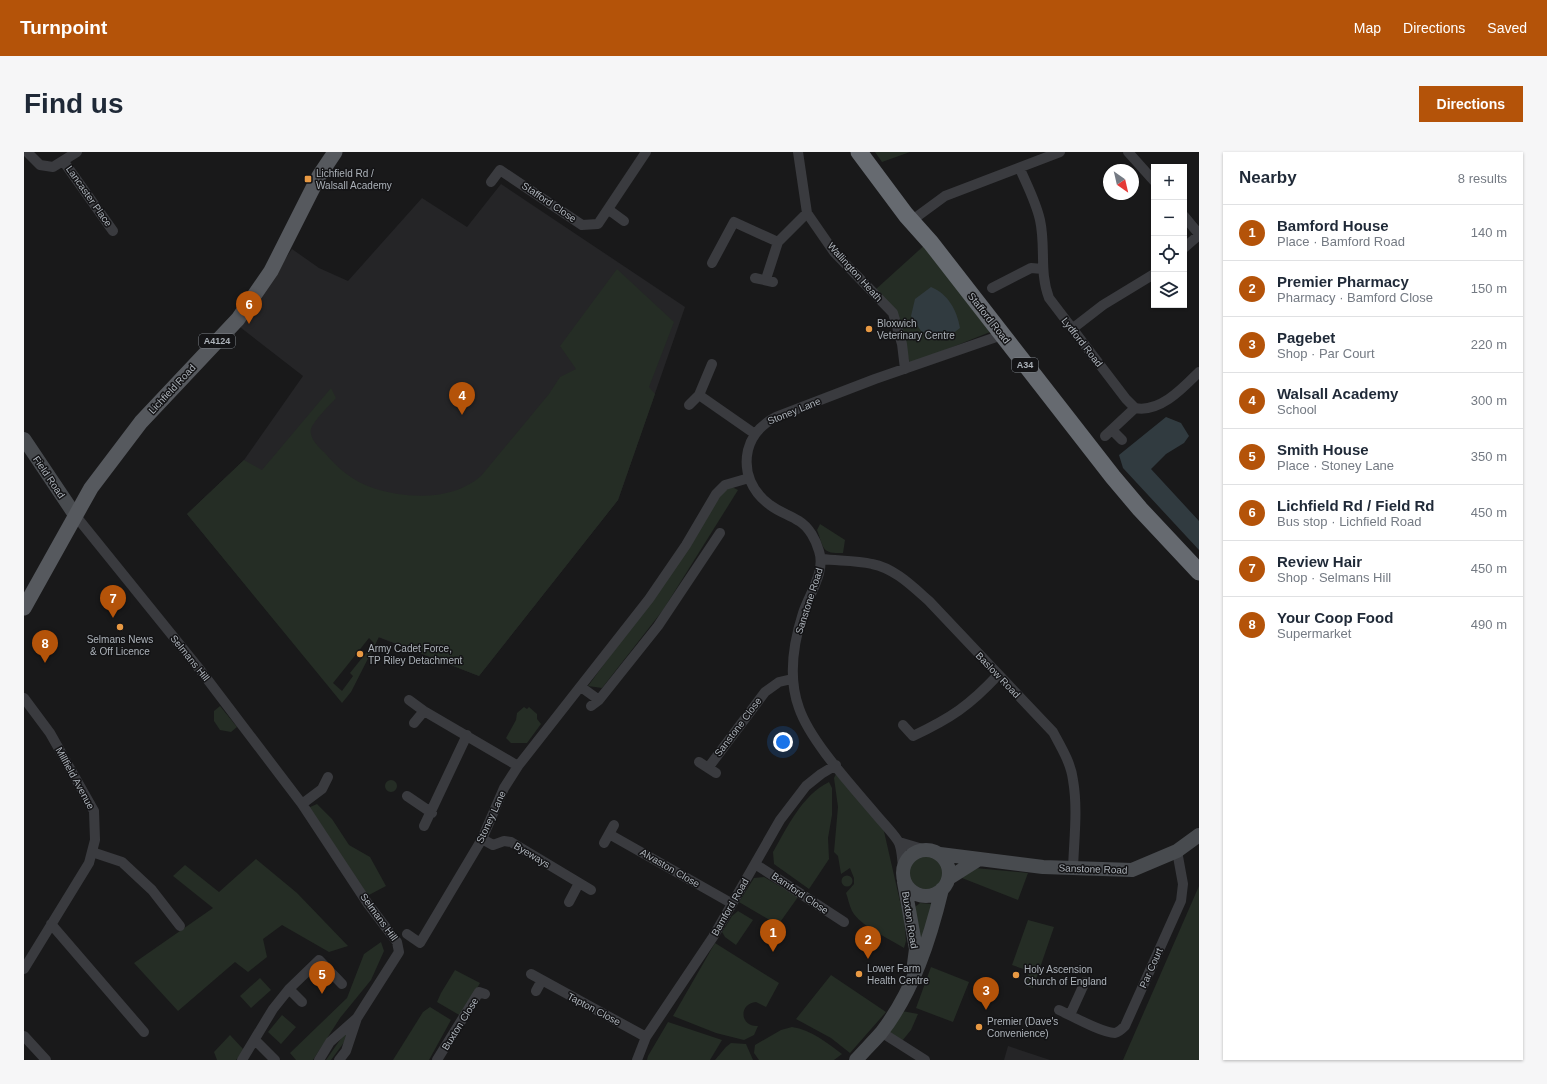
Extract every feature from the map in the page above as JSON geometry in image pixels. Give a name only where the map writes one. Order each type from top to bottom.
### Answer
[{"type":"highway","name":"Stafford Road","points":[[859,152],[911,221],[931,243],[1118,483],[1145,515],[1199,572]]},
{"type":"main road","name":"Lichfield Road","points":[[24,608],[91,488],[141,422],[238,319],[271,271],[316,182],[335,152]]},
{"type":"street","name":"Lancaster Place","points":[[27,152],[40,165],[54,167],[64,162],[77,152]]},
{"type":"street","name":"Stafford Close","points":[[491,182],[500,170],[582,225],[598,224],[609,210],[646,152]]},
{"type":"street","name":"Wallington Heath","points":[[798,152],[808,213],[834,252],[892,312],[902,344],[904,369]]},
{"type":"street","points":[[911,221],[945,196],[1020,169],[1060,152]]},
{"type":"street","points":[[1128,152],[1151,178]]},
{"type":"street","name":"Lancaster Place","points":[[64,162],[113,231]]},
{"type":"street","name":"Lydford Road","points":[[1020,169],[1034,199],[1040,220],[1044,255],[1043,278],[1049,298],[1135,408]]},
{"type":"street","points":[[609,210],[624,221]]},
{"type":"street","points":[[755,278],[769,281],[778,242],[808,213]]},
{"type":"street","points":[[1187,220],[1199,235],[1187,245]]},
{"type":"street","points":[[712,264],[734,222],[778,242]]},
{"type":"street","points":[[992,288],[1007,284],[1030,268],[1043,268]]},
{"type":"street","points":[[1072,329],[1103,305],[1151,276]]},
{"type":"street","name":"Stoney Lane","points":[[407,934],[420,943],[482,839],[504,788],[518,766],[649,599],[682,551],[716,494],[725,485],[748,478],[747,455],[756,434],[763,424],[776,417],[904,369],[1002,335]]},
{"type":"street","points":[[689,405],[699,395],[712,364]]},
{"type":"street","points":[[1122,440],[1109,433],[1135,408],[1149,409],[1164,401],[1178,392],[1199,372]]},
{"type":"street","points":[[699,395],[756,434]]},
{"type":"street","name":"Field Road","points":[[24,439],[75,515]]},
{"type":"street","name":"Sanstone Road","points":[[748,478],[758,495],[771,506],[800,521],[815,539],[822,559],[817,580],[803,613],[796,640],[792,679],[799,709],[812,732],[836,765],[899,842]]},
{"type":"street","name":"Selmans Hill","points":[[75,515],[201,671],[302,804],[368,904],[397,942],[399,952],[357,1018]]},
{"type":"street","points":[[581,687],[594,703],[658,626],[720,534]]},
{"type":"street","name":"Baslow Road","points":[[822,559],[872,564],[886,569],[906,581],[929,601],[1054,732],[1070,767],[1073,779],[1076,812],[1073,869]]},
{"type":"street","points":[[903,725],[913,736],[945,721],[964,708],[998,675]]},
{"type":"street","name":"Sanstone Close","points":[[699,762],[712,770],[765,692],[779,682],[792,679]]},
{"type":"street","name":"Millfield Avenue","points":[[24,698],[50,733],[94,812],[95,840],[89,863],[24,968]]},
{"type":"street","points":[[408,700],[424,711],[518,766]]},
{"type":"street","points":[[414,723],[424,711]]},
{"type":"street","points":[[424,826],[432,813],[467,735]]},
{"type":"street","name":"Bamford Road","points":[[637,1060],[646,1037],[713,937],[731,903],[756,864],[780,820],[795,799],[821,774],[836,765]]},
{"type":"street","points":[[302,804],[322,789],[328,777]]},
{"type":"street","points":[[407,796],[432,813]]},
{"type":"street","name":"Alvaston Close","points":[[609,834],[731,903]]},
{"type":"street","name":"Sanstone Road","points":[[940,854],[1073,869],[1132,870],[1178,851],[1199,835]]},
{"type":"street","name":"Byeways","points":[[482,839],[492,845],[504,841],[511,842],[591,890]]},
{"type":"street","points":[[945,884],[948,865],[940,854],[899,842],[904,882],[914,893],[921,896],[929,896],[979,859]]},
{"type":"street","points":[[903,867],[911,855],[926,850]]},
{"type":"street","name":"Par Court","points":[[1059,1010],[1098,1028],[1115,1032],[1120,1031],[1125,1026],[1181,901],[1183,884],[1178,851]]},
{"type":"street","points":[[92,852],[122,862],[152,890],[180,926]]},
{"type":"street","name":"Bamford Close","points":[[756,864],[844,922]]},
{"type":"street","name":"Buxton Road","points":[[904,882],[916,949],[911,982]]},
{"type":"street","points":[[569,902],[579,883]]},
{"type":"street","name":"Buxton Road","points":[[856,1060],[881,1032],[911,982],[934,921],[945,884]]},
{"type":"street","points":[[52,924],[144,1032]]},
{"type":"street","points":[[242,1060],[255,1040],[259,1029],[273,1009],[289,989],[319,960],[342,984]]},
{"type":"street","name":"Tapton Close","points":[[531,974],[646,1037]]},
{"type":"street","points":[[536,991],[542,980]]},
{"type":"street","points":[[1070,1015],[1085,982]]},
{"type":"street","points":[[289,989],[302,1002]]},
{"type":"street","name":"Buxton Close","points":[[437,1060],[479,992],[485,994]]},
{"type":"street","points":[[319,1060],[330,1042],[357,1018]]},
{"type":"street","points":[[339,1060],[346,1051],[357,1018]]},
{"type":"street","points":[[881,1032],[925,1060]]},
{"type":"street","points":[[24,1036],[45,1060]]},
{"type":"street","points":[[255,1040],[275,1060]]},
{"type":"shaded area","points":[[875,152],[910,152],[882,162]]},
{"type":"shaded area","points":[[501,184],[685,307],[618,500],[479,676],[365,632],[315,669],[187,514],[244,460],[303,376],[240,327],[292,249],[319,268],[348,281],[422,198],[467,227]]},
{"type":"shaded area","points":[[928,242],[990,332],[910,364],[896,313],[875,290]]},
{"type":"shaded area","points":[[617,269],[674,322],[649,387],[655,394],[618,500],[479,676],[379,637],[351,692],[342,703],[187,514],[244,460],[262,470],[331,388],[336,398],[315,421],[311,429],[311,435],[317,445],[346,473],[359,482],[386,492],[415,496],[429,496],[457,490],[470,484],[481,476],[549,394],[560,377],[576,369],[560,346]],"holes":[[[369,638],[374,643],[350,673],[353,676],[342,691],[333,683]]]},
{"type":"shaded area","points":[[931,287],[947,298],[957,315],[960,328],[948,337],[935,339],[921,331],[911,316],[915,299]]},
{"type":"shaded area","points":[[1166,417],[1181,423],[1189,436],[1184,443],[1166,454],[1151,469],[1199,521],[1199,550],[1123,468],[1119,455]]},
{"type":"shaded area","points":[[730,486],[738,490],[663,610],[602,688],[588,686],[671,573],[720,495]]},
{"type":"shaded area","points":[[820,524],[845,540],[843,553],[831,552],[824,549],[817,530]]},
{"type":"shaded area","points":[[220,706],[237,727],[231,732],[220,730],[214,721],[214,711]]},
{"type":"shaded area","points":[[524,707],[527,709],[529,707],[537,714],[537,719],[541,724],[527,743],[511,743],[506,738],[516,720],[517,713]]},
{"type":"shaded area","points":[[836,774],[883,827],[904,919],[906,941],[904,948],[868,927],[856,917],[851,909],[846,893],[854,884],[854,878],[850,868],[841,874],[838,856],[834,852],[838,807],[834,778]]},
{"type":"shaded area","points":[[391,780],[395,782],[397,786],[395,790],[391,792],[387,790],[385,786],[387,782]]},
{"type":"shaded area","points":[[829,782],[832,788],[832,815],[828,838],[829,859],[809,889],[774,864],[773,852],[803,804],[819,788]]},
{"type":"shaded area","points":[[317,804],[332,819],[349,845],[370,857],[386,886],[367,896],[308,808]]},
{"type":"shaded area","points":[[929,856],[938,861],[942,866],[942,880],[938,885],[933,889],[923,890],[919,889],[910,880],[909,870],[910,866],[919,857]]},
{"type":"shaded area","points":[[256,859],[297,893],[348,946],[329,952],[282,925],[263,939],[267,957],[248,972],[235,962],[178,1011],[134,963],[213,908],[173,876],[185,865],[219,892]]},
{"type":"shaded area","points":[[975,868],[1028,873],[1018,900],[962,878],[965,873]]},
{"type":"shaded area","points":[[847,875],[851,877],[853,881],[851,885],[847,887],[843,885],[841,881],[843,877]]},
{"type":"shaded area","points":[[764,877],[798,897],[778,925],[739,902],[754,878]]},
{"type":"shaded area","points":[[1199,886],[1199,1060],[1123,1060]]},
{"type":"shaded area","points":[[920,903],[932,904],[923,940],[920,939],[915,907]]},
{"type":"shaded area","points":[[738,911],[753,920],[736,945],[725,937],[722,932],[732,916]]},
{"type":"shaded area","points":[[1028,920],[1054,927],[1033,988],[1025,986],[1029,971],[1012,965]]},
{"type":"shaded area","points":[[381,942],[384,951],[371,980],[340,1018],[313,1060],[296,1060],[290,1053],[347,998],[364,954]]},
{"type":"shaded area","points":[[715,943],[779,983],[766,1007],[756,1002],[746,1007],[744,1011],[745,1019],[748,1023],[758,1026],[754,1035],[744,1040],[716,1033],[673,1016]]},
{"type":"shaded area","points":[[931,967],[969,982],[953,1022],[916,1008]]},
{"type":"shaded area","points":[[455,970],[480,983],[461,1016],[437,1002]]},
{"type":"shaded area","points":[[831,975],[886,1012],[850,1053],[831,1038],[796,1019]]},
{"type":"shaded area","points":[[260,978],[271,990],[251,1008],[240,996]]},
{"type":"shaded area","points":[[430,1007],[451,1020],[429,1060],[393,1060],[423,1012]]},
{"type":"shaded area","points":[[902,1011],[918,1014],[911,1030],[902,1041],[887,1032]]},
{"type":"shaded area","points":[[282,1015],[296,1027],[281,1044],[268,1032]]},
{"type":"shaded area","points":[[668,1022],[722,1040],[710,1060],[647,1060]]},
{"type":"shaded area","points":[[792,1027],[813,1034],[842,1054],[834,1060],[759,1060],[754,1053],[755,1045],[781,1030]]},
{"type":"shaded area","points":[[347,1030],[348,1037],[331,1060],[326,1060]]},
{"type":"shaded area","points":[[230,1035],[244,1050],[236,1060],[217,1060],[214,1052]]},
{"type":"shaded area","points":[[731,1043],[746,1044],[753,1060],[715,1060]]},
{"type":"shaded area","points":[[1008,1046],[1050,1060],[1004,1060]]},
{"type":"place","name":"Lichfield Rd / Walsall Academy","points":[[308,179]]},
{"type":"place","name":"Lichfield Rd / Field Rd","points":[[249,324]]},
{"type":"place","name":"Bloxwich Veterinary Centre","points":[[869,329]]},
{"type":"place","name":"Walsall Academy","points":[[462,415]]},
{"type":"place","name":"Review Hair","points":[[113,618]]},
{"type":"place","name":"Selmans News & Off Licence","points":[[120,627]]},
{"type":"place","name":"Army Cadet Force, TP Riley Detachment","points":[[360,654]]},
{"type":"place","name":"Your Coop Food","points":[[45,663]]},
{"type":"place","name":"Bamford House","points":[[773,952]]},
{"type":"place","name":"Premier Pharmacy","points":[[868,959]]},
{"type":"place","name":"Lower Farm Health Centre","points":[[859,974]]},
{"type":"place","name":"Holy Ascension Church of England","points":[[1016,975]]},
{"type":"place","name":"Smith House","points":[[322,994]]},
{"type":"place","name":"Pagebet","points":[[986,1010]]},
{"type":"place","name":"Premier (Dave's Convenience)","points":[[979,1027]]}]
